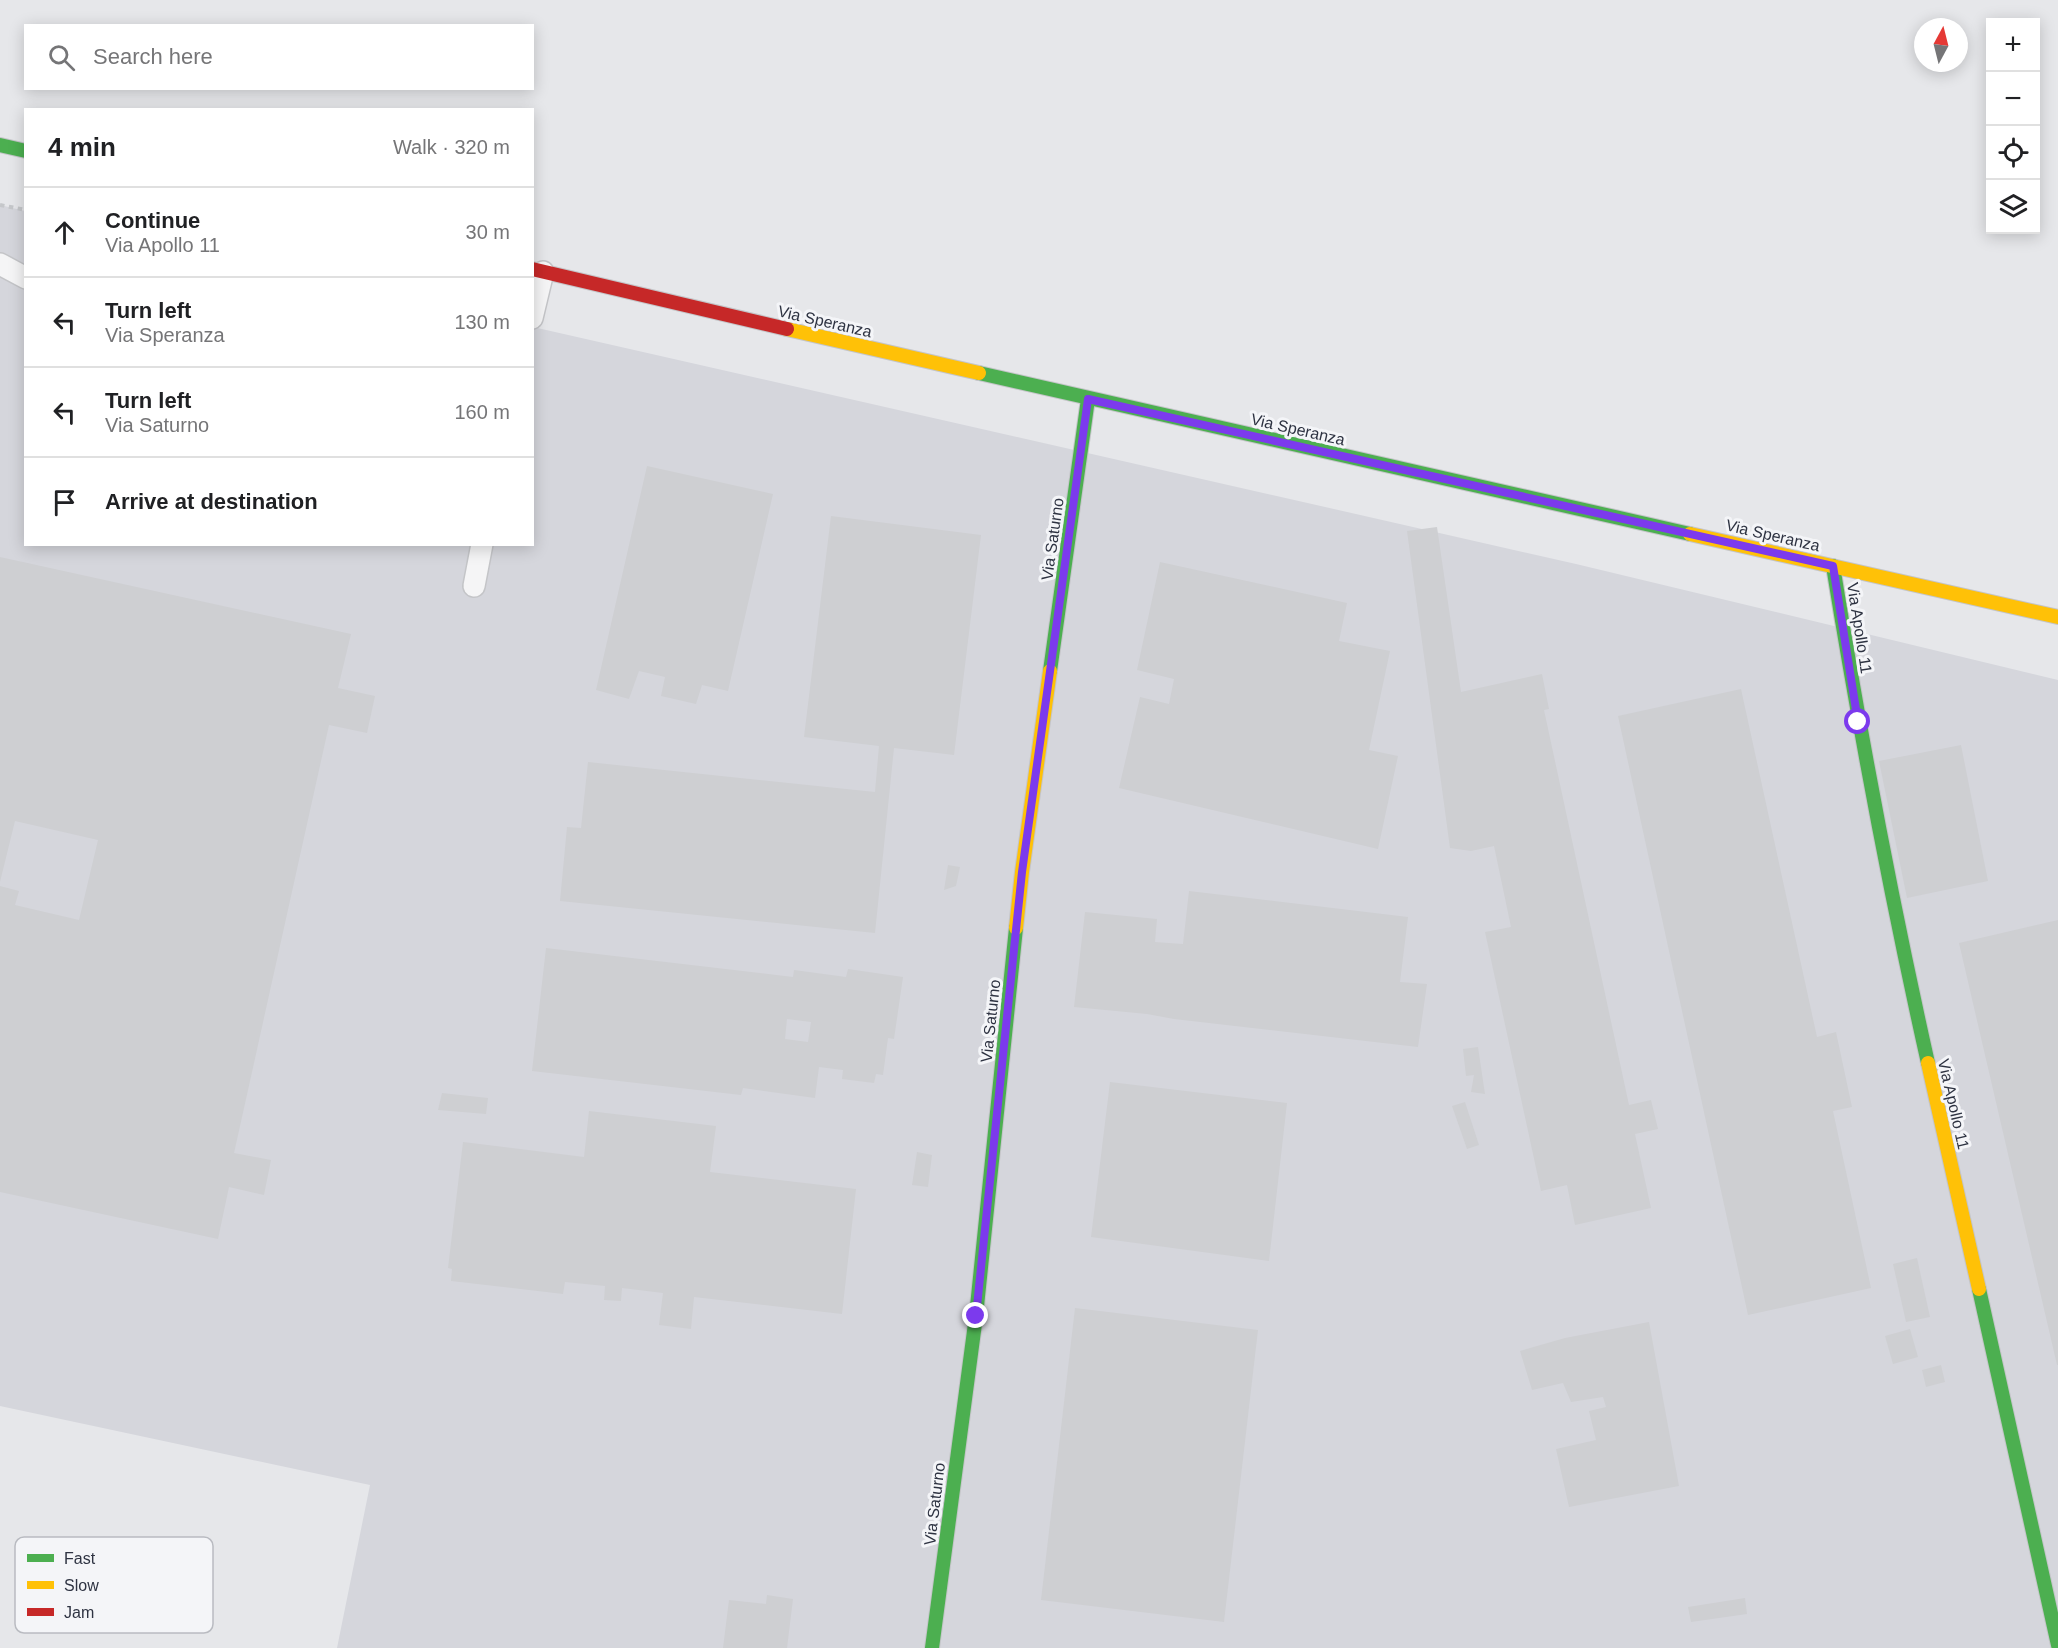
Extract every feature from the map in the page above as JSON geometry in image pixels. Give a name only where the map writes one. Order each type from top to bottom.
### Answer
[{"type":"street","points":[[0,145],[24,151]]},
{"type":"street","name":"Via Speranza","points":[[538,271],[1088,399],[2058,617]]},
{"type":"street","name":"Via Saturno","points":[[932,1648],[976,1316],[1022,872],[1088,399]]},
{"type":"street","name":"Via Apollo 11","points":[[1833,566],[1858,722],[1908,973],[2058,1646]]},
{"type":"lane","points":[[0,264],[24,277]]},
{"type":"lane","points":[[534,302],[538,271]]},
{"type":"lane","points":[[474,586],[482,546]]},
{"type":"path","points":[[0,205],[24,210]]},
{"type":"shaded area","points":[[0,205],[24,211],[24,546],[534,546],[534,327],[1576,564],[2058,680],[2058,1648],[337,1648],[370,1485],[0,1406]]},
{"type":"building","points":[[647,466],[773,494],[728,691],[702,685],[696,704],[661,696],[665,677],[639,671],[629,699],[596,690]]},
{"type":"building","points":[[831,516],[981,535],[954,755],[894,748],[875,933],[560,901],[567,827],[581,828],[588,762],[875,792],[879,746],[804,737]]},
{"type":"building","points":[[1437,527],[1461,692],[1542,674],[1549,709],[1544,710],[1629,1105],[1651,1100],[1658,1129],[1635,1134],[1651,1208],[1575,1225],[1567,1185],[1541,1191],[1485,932],[1511,927],[1494,846],[1471,851],[1450,848],[1407,531]]},
{"type":"building","points":[[0,557],[351,634],[338,688],[375,696],[367,733],[329,725],[234,1153],[271,1160],[264,1195],[229,1187],[218,1239],[0,1192],[0,886],[19,891],[15,905],[79,920],[98,840],[15,821],[0,882]]},
{"type":"building","points":[[1160,562],[1347,603],[1339,641],[1390,651],[1369,750],[1398,756],[1378,849],[1119,788],[1140,697],[1169,704],[1174,679],[1137,670]]},
{"type":"building","points":[[1741,689],[1817,1037],[1836,1032],[1852,1107],[1833,1111],[1871,1288],[1748,1315],[1618,716]]},
{"type":"building","points":[[1961,745],[1988,881],[1907,898],[1879,761]]},
{"type":"building","points":[[948,865],[960,867],[956,886],[944,890]]},
{"type":"building","points":[[1189,891],[1408,917],[1400,982],[1427,984],[1418,1047],[1074,1007],[1085,912],[1157,919],[1155,942],[1183,944]]},
{"type":"building","points":[[2058,920],[2058,1365],[2057,1365],[1959,943]]},
{"type":"building","points":[[546,948],[793,977],[794,970],[846,977],[848,969],[903,977],[894,1039],[888,1038],[883,1075],[876,1074],[874,1083],[842,1079],[843,1070],[819,1067],[815,1098],[743,1088],[741,1095],[532,1071]],"holes":[[[787,1019],[811,1022],[808,1042],[785,1039]]]},
{"type":"building","points":[[1478,1047],[1485,1094],[1471,1092],[1474,1075],[1466,1076],[1463,1049]]},
{"type":"building","points":[[1110,1082],[1287,1103],[1269,1261],[1091,1237]]},
{"type":"building","points":[[442,1093],[488,1098],[486,1114],[438,1110]]},
{"type":"building","points":[[1465,1102],[1479,1145],[1467,1149],[1452,1106]]},
{"type":"building","points":[[589,1111],[716,1126],[710,1172],[856,1189],[842,1314],[694,1297],[691,1329],[659,1325],[663,1293],[622,1288],[621,1301],[604,1300],[605,1286],[565,1282],[563,1294],[451,1281],[452,1269],[448,1268],[463,1142],[584,1157]]},
{"type":"building","points":[[917,1152],[932,1155],[928,1187],[912,1185]]},
{"type":"building","points":[[1917,1258],[1930,1317],[1906,1322],[1893,1264]]},
{"type":"building","points":[[1075,1308],[1258,1330],[1224,1622],[1041,1600]]},
{"type":"building","points":[[1649,1322],[1679,1486],[1569,1507],[1556,1449],[1596,1440],[1589,1411],[1606,1407],[1603,1397],[1571,1402],[1563,1383],[1532,1390],[1520,1351],[1565,1338]]},
{"type":"building","points":[[1910,1329],[1918,1357],[1893,1364],[1885,1336]]},
{"type":"building","points":[[1941,1365],[1945,1382],[1926,1387],[1922,1370]]},
{"type":"building","points":[[767,1595],[793,1599],[787,1648],[723,1648],[729,1600],[766,1604]]},
{"type":"building","points":[[1745,1598],[1747,1614],[1691,1622],[1688,1607]]},
{"type":"traffic: fast","points":[[0,145],[24,151]]},
{"type":"traffic: fast","points":[[979,373],[1690,534]]},
{"type":"traffic: fast","points":[[1050,671],[1088,399]]},
{"type":"traffic: fast","points":[[1833,566],[1877,815],[1928,1063]]},
{"type":"traffic: fast","points":[[932,1648],[976,1316],[1016,928]]},
{"type":"traffic: fast","points":[[1979,1289],[2058,1645]]},
{"type":"traffic: slow","points":[[787,329],[979,373]]},
{"type":"traffic: slow","points":[[1690,534],[2058,617]]},
{"type":"traffic: slow","points":[[1016,928],[1050,671]]},
{"type":"traffic: slow","points":[[1928,1063],[1979,1289]]},
{"type":"traffic: jam","points":[[534,269],[787,329]]},
{"type":"route","points":[[976,1316],[1022,872],[1088,399],[1833,566],[1858,722]]}]
